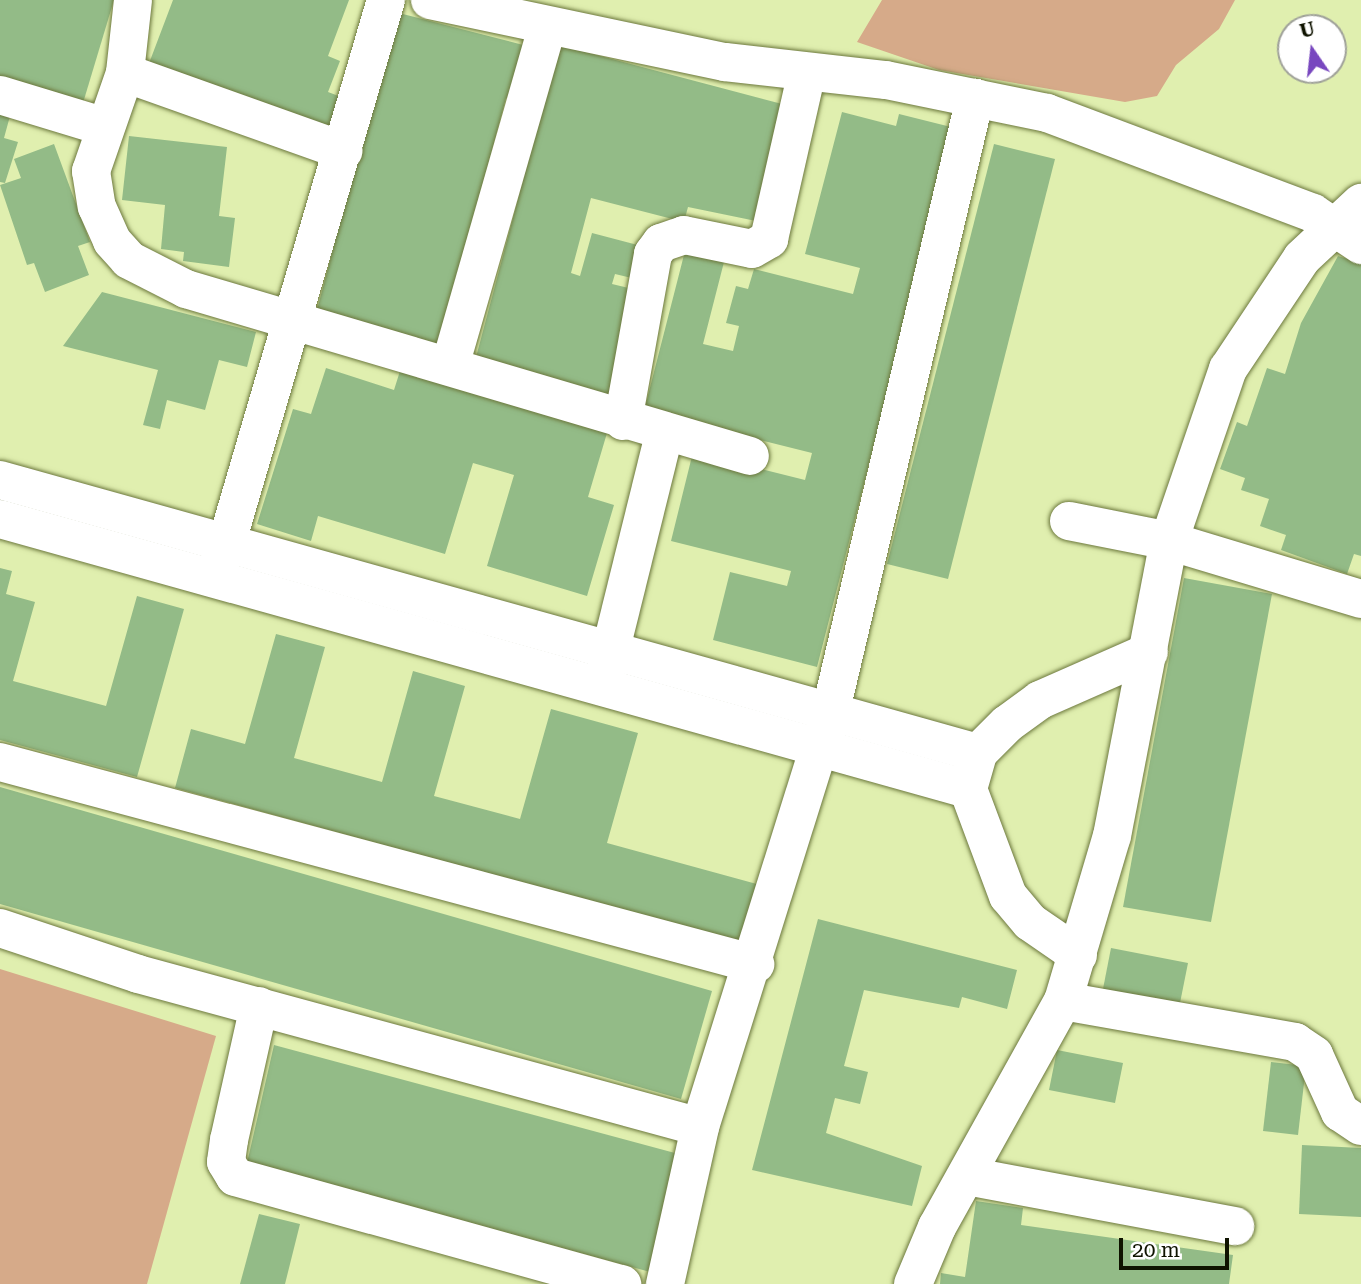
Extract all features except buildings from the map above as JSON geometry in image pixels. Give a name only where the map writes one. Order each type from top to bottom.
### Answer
[{"type":"street","points":[[133,0],[125,73],[91,171],[97,207],[112,241],[129,260],[186,289],[450,366],[664,434],[750,456]]},
{"type":"street","points":[[214,581],[296,322],[386,0]]},
{"type":"street","points":[[430,0],[547,28],[975,98],[1047,113],[1353,225]]},
{"type":"street","points":[[450,366],[547,28]]},
{"type":"street","points":[[623,421],[653,254],[661,243],[684,235],[752,249],[769,239],[807,72]]},
{"type":"street","points":[[125,73],[344,151]]},
{"type":"street","points":[[0,95],[105,127]]},
{"type":"street","points":[[665,1284],[700,1127],[755,964],[831,710],[975,98]]},
{"type":"street","points":[[913,1284],[967,1176],[1063,1001],[1112,836],[1169,541],[1228,369],[1302,258],[1353,225]]},
{"type":"street","points":[[601,688],[664,434]]},
{"type":"street","points":[[0,480],[229,540],[978,753]]},
{"type":"street","points":[[0,519],[818,751],[968,789]]},
{"type":"street","points":[[1069,521],[1169,541],[1361,599]]},
{"type":"street","points":[[1077,955],[1030,922],[1008,896],[968,789],[978,753],[1040,700],[1149,652]]},
{"type":"street","points":[[0,762],[755,964]]},
{"type":"street","points":[[0,928],[259,1006],[700,1127]]},
{"type":"street","points":[[1063,1001],[1295,1042],[1314,1055],[1340,1112],[1361,1126]]},
{"type":"street","points":[[259,1006],[229,1140],[226,1162],[234,1177],[622,1284]]},
{"type":"street","points":[[967,1176],[1235,1226]]},
{"type":"shaded area","points":[[882,0],[1235,0],[1219,29],[1176,65],[1157,96],[1125,102],[939,70],[857,42]]},
{"type":"shaded area","points":[[0,969],[216,1036],[147,1284],[0,1284]]}]
